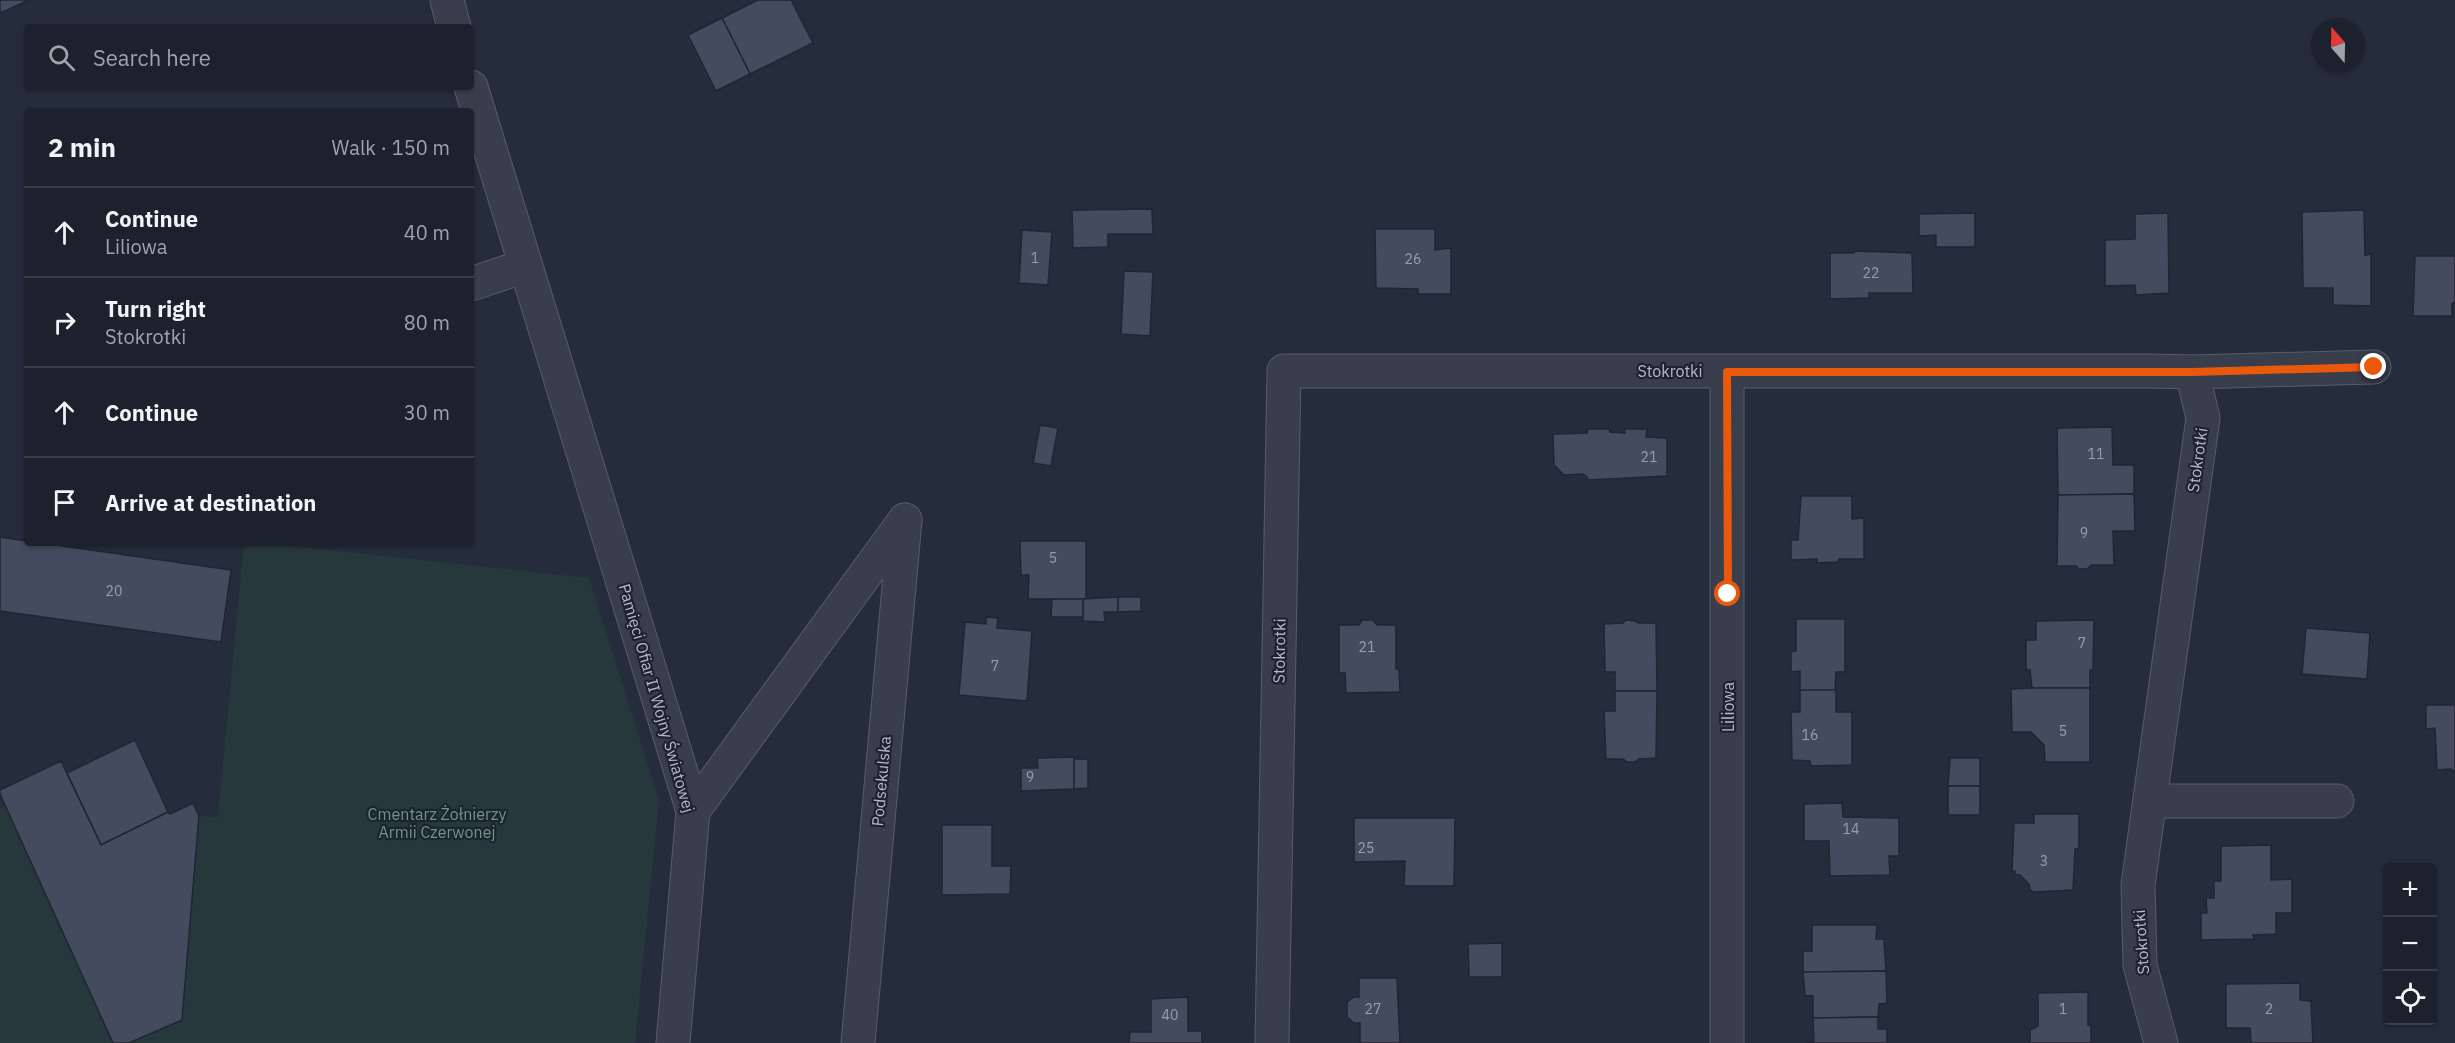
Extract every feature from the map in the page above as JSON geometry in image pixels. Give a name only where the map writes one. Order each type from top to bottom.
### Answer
[{"type":"street","points":[[447,0],[453,24]]},
{"type":"street","name":"Pamięci Ofiar II Wojny Światowej","points":[[472,90],[693,811],[673,1043]]},
{"type":"street","points":[[474,283],[525,266]]},
{"type":"street","points":[[2192,372],[2374,367]]},
{"type":"street","name":"Stokrotki","points":[[1272,1043],[1284,371],[2192,372],[2203,418],[2138,885],[2140,965],[2161,1043]]},
{"type":"street","name":"Liliowa","points":[[1727,372],[1727,1043]]},
{"type":"street","name":"Podsekulska","points":[[693,811],[904,520],[858,1043]]},
{"type":"street","points":[[2150,801],[2337,801]]},
{"type":"green space","name":"Cmentarz Żołnierzy Armii Czerwonej","points":[[244,546],[290,546],[589,578],[659,800],[635,1043],[129,1043],[182,1019],[199,816],[218,817]]},
{"type":"green space","points":[[5,806],[113,1043],[0,1043],[0,808]]},
{"type":"building","points":[[0,0],[29,0],[0,13]]},
{"type":"building","points":[[758,0],[791,0],[813,43],[750,74],[722,18]]},
{"type":"building","points":[[722,18],[750,74],[716,91],[688,35]]},
{"type":"building","points":[[1152,209],[1153,234],[1108,234],[1108,247],[1073,248],[1072,210]]},
{"type":"building","points":[[2364,210],[2365,255],[2371,254],[2371,306],[2333,305],[2333,288],[2303,288],[2302,212]]},
{"type":"building","points":[[1975,213],[1975,247],[1936,247],[1936,235],[1919,236],[1919,214]]},
{"type":"building","points":[[2168,213],[2169,293],[2136,295],[2135,285],[2105,286],[2105,240],[2135,239],[2135,214]]},
{"type":"building","points":[[1375,229],[1435,229],[1435,250],[1451,248],[1451,294],[1418,294],[1418,289],[1376,288]]},
{"type":"building","points":[[1022,230],[1052,232],[1048,285],[1019,283]]},
{"type":"building","points":[[1854,251],[1912,253],[1913,293],[1869,293],[1869,298],[1830,299],[1830,253],[1854,253]]},
{"type":"building","points":[[2415,256],[2455,256],[2455,303],[2452,303],[2452,316],[2413,316]]},
{"type":"building","points":[[1124,271],[1153,272],[1150,336],[1121,334]]},
{"type":"building","points":[[1040,425],[1058,428],[1051,466],[1033,463]]},
{"type":"building","points":[[2112,427],[2113,465],[2134,465],[2134,494],[2058,495],[2057,428]]},
{"type":"building","points":[[1588,429],[1609,429],[1610,432],[1625,433],[1624,429],[1647,429],[1646,437],[1667,438],[1667,476],[1588,480],[1583,474],[1564,475],[1554,465],[1553,434],[1587,433]]},
{"type":"building","points":[[2134,494],[2135,531],[2113,531],[2114,565],[2091,565],[2087,569],[2079,569],[2076,566],[2057,566],[2058,495]]},
{"type":"building","points":[[1801,496],[1852,496],[1852,519],[1864,518],[1864,559],[1839,559],[1838,562],[1817,563],[1817,559],[1791,560],[1791,540],[1798,540]]},
{"type":"building","points":[[0,537],[24,541],[24,546],[63,546],[231,570],[221,642],[0,611]]},
{"type":"building","points":[[1020,541],[1086,541],[1086,599],[1028,599],[1029,575],[1021,575]]},
{"type":"building","points":[[1118,597],[1118,612],[1104,612],[1105,622],[1083,621],[1083,599]]},
{"type":"building","points":[[1118,597],[1141,597],[1141,611],[1118,612]]},
{"type":"building","points":[[1052,599],[1083,599],[1083,617],[1051,617]]},
{"type":"building","points":[[986,617],[998,618],[997,628],[1032,631],[1027,701],[959,695],[965,622],[986,624]]},
{"type":"building","points":[[1796,619],[1845,619],[1845,672],[1836,672],[1835,690],[1800,691],[1800,671],[1791,672],[1791,652],[1796,651]]},
{"type":"building","points":[[1362,620],[1373,620],[1377,625],[1396,625],[1396,669],[1399,669],[1400,692],[1346,693],[1345,673],[1339,673],[1339,625],[1359,625]]},
{"type":"building","points":[[1626,620],[1656,623],[1657,691],[1615,691],[1615,672],[1605,672],[1604,624],[1623,623]]},
{"type":"building","points":[[2094,620],[2093,670],[2090,670],[2090,688],[2032,688],[2030,670],[2026,670],[2026,640],[2036,640],[2036,621]]},
{"type":"building","points":[[2306,628],[2370,633],[2367,679],[2302,674]]},
{"type":"building","points":[[2090,688],[2090,762],[2045,762],[2044,745],[2031,732],[2012,732],[2011,689]]},
{"type":"building","points":[[1800,690],[1836,690],[1836,712],[1852,712],[1852,765],[1811,766],[1810,761],[1792,760],[1791,712],[1800,712]]},
{"type":"building","points":[[1615,691],[1657,691],[1656,758],[1639,759],[1635,762],[1606,759],[1604,711],[1615,711]]},
{"type":"building","points":[[2426,705],[2455,705],[2455,772],[2451,769],[2437,770],[2435,728],[2426,729]]},
{"type":"building","points":[[135,740],[168,812],[101,845],[67,773]]},
{"type":"building","points":[[1074,757],[1074,789],[1021,791],[1021,768],[1038,768],[1037,758]]},
{"type":"building","points":[[1950,758],[1980,758],[1980,786],[1948,786]]},
{"type":"building","points":[[1074,759],[1088,759],[1088,788],[1074,789]]},
{"type":"building","points":[[61,761],[101,845],[168,812],[170,814],[193,803],[199,816],[182,1020],[129,1043],[113,1043],[0,794],[0,790]]},
{"type":"building","points":[[1948,786],[1980,786],[1980,815],[1948,815]]},
{"type":"building","points":[[1842,803],[1843,817],[1899,818],[1899,856],[1889,856],[1890,875],[1830,876],[1829,841],[1804,841],[1804,804]]},
{"type":"building","points":[[2034,814],[2079,814],[2079,848],[2075,849],[2073,890],[2034,892],[2030,890],[2029,884],[2020,875],[2015,875],[2015,871],[2012,871],[2014,823],[2034,823]]},
{"type":"building","points":[[1354,818],[1455,818],[1454,886],[1404,886],[1405,861],[1354,862]]},
{"type":"building","points":[[942,825],[992,825],[992,866],[1011,866],[1010,894],[942,895]]},
{"type":"building","points":[[2271,845],[2271,880],[2292,879],[2292,913],[2276,913],[2276,934],[2253,935],[2254,939],[2201,940],[2201,913],[2207,913],[2206,898],[2214,898],[2214,881],[2221,881],[2221,846]]},
{"type":"building","points":[[1812,925],[1877,925],[1876,939],[1884,939],[1886,971],[1803,972],[1803,951],[1812,951]]},
{"type":"building","points":[[1502,943],[1502,977],[1469,977],[1468,944]]},
{"type":"building","points":[[1886,971],[1887,1003],[1879,1004],[1878,1017],[1813,1018],[1813,996],[1805,996],[1803,972]]},
{"type":"building","points":[[1359,978],[1397,978],[1400,1043],[1360,1043],[1360,1023],[1354,1023],[1347,1017],[1347,1002],[1354,997],[1359,997]]},
{"type":"building","points":[[2300,983],[2300,1000],[2311,1001],[2313,1043],[2251,1043],[2250,1028],[2226,1028],[2226,984]]},
{"type":"building","points":[[2088,992],[2088,1025],[2091,1026],[2091,1043],[2030,1043],[2030,1030],[2038,1026],[2038,993]]},
{"type":"building","points":[[1188,997],[1188,1031],[1202,1031],[1202,1043],[1129,1043],[1130,1032],[1151,1032],[1151,999]]},
{"type":"building","points":[[1878,1017],[1878,1029],[1887,1029],[1887,1043],[1805,1043],[1814,1042],[1813,1018]]},
{"type":"route","points":[[1728,594],[1727,372],[2192,372],[2374,367]]}]
